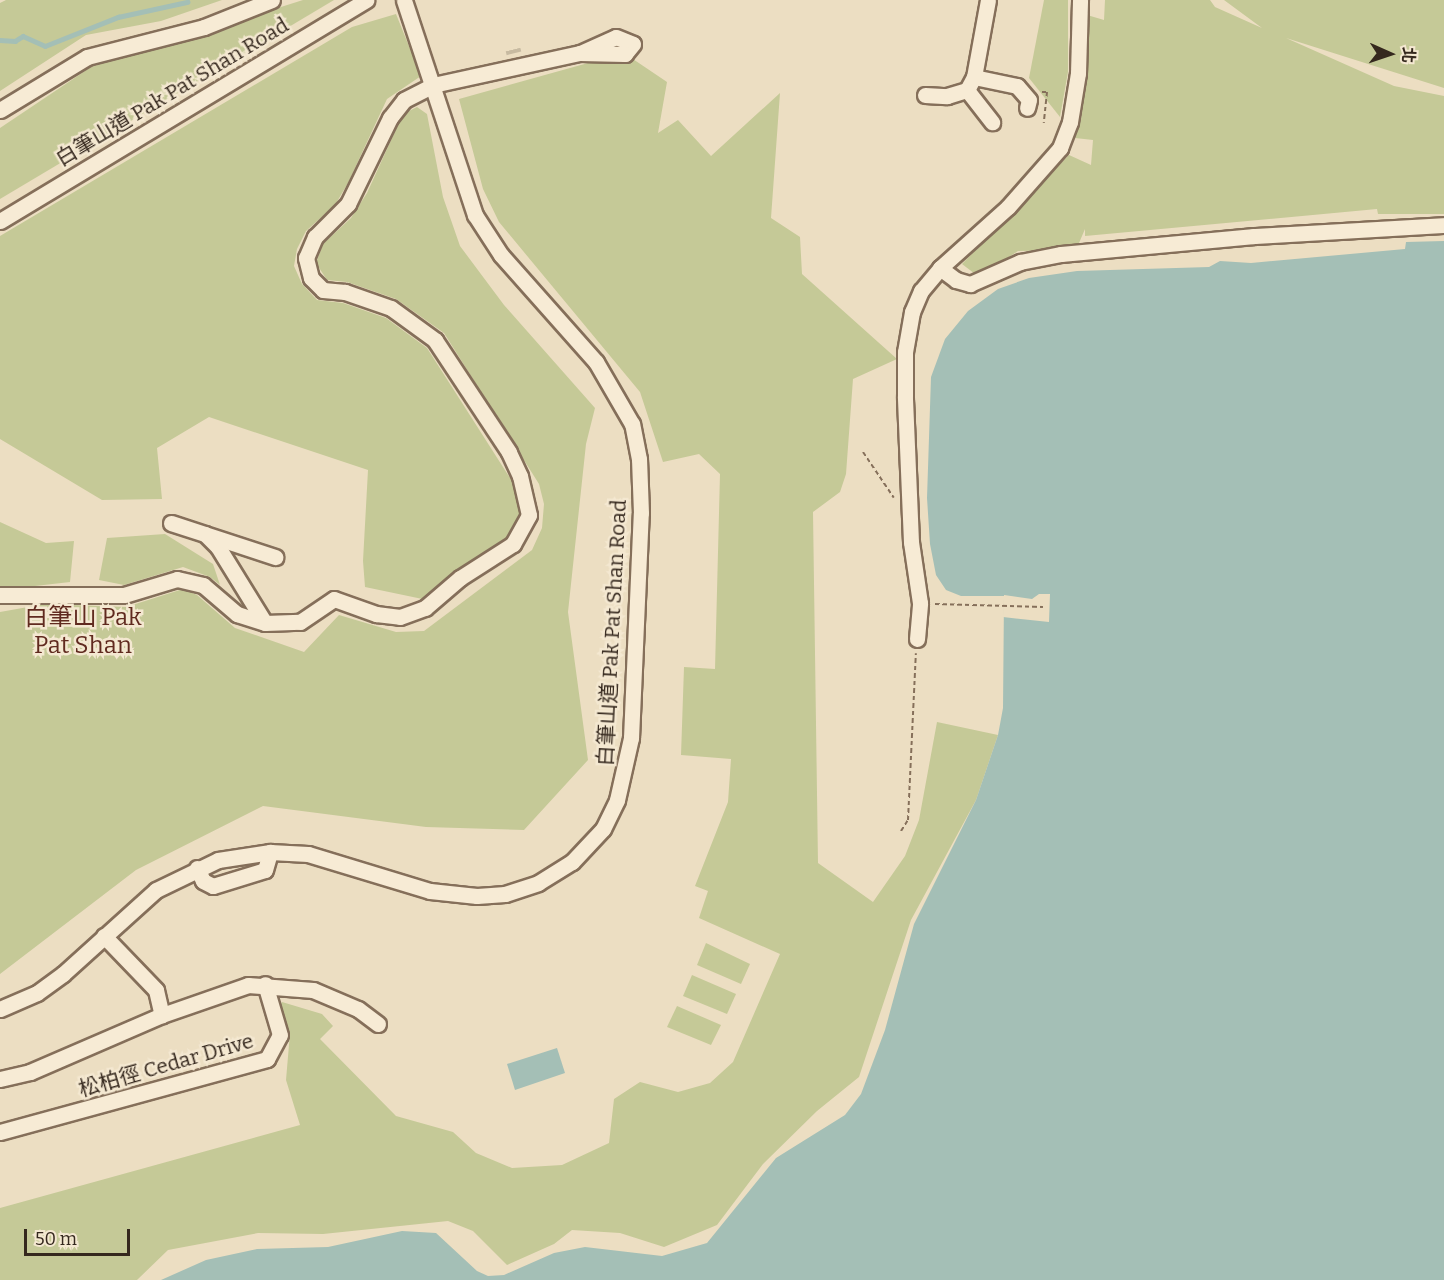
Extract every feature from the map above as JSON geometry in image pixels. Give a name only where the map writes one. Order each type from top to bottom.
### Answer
[{"type":"street","points":[[0,110],[87,57],[204,27],[272,0]]},
{"type":"street","name":"白筆山道 Pak Pat Shan Road","points":[[0,220],[367,0]]},
{"type":"street","name":"白筆山道 Pak Pat Shan Road","points":[[0,1009],[50,984],[156,890],[197,868],[234,856],[270,852],[321,856],[448,894],[505,894],[538,883],[572,862],[603,829],[623,785],[632,724],[641,513],[639,459],[632,424],[596,362],[501,255],[469,201],[404,0]]},
{"type":"street","points":[[988,0],[971,83],[992,122]]},
{"type":"street","points":[[917,639],[920,603],[911,514],[905,352],[912,312],[921,291],[940,268],[1008,207],[1060,148],[1070,122],[1078,73],[1080,0]]},
{"type":"street","points":[[0,596],[124,595],[177,579],[203,585],[240,616],[265,623],[300,622],[334,598],[382,616],[413,614],[509,548],[528,520],[528,499],[512,457],[435,340],[391,308],[345,292],[323,290],[305,264],[310,244],[342,211],[358,188],[397,107],[433,85],[515,60],[580,53]]},
{"type":"street","points":[[925,95],[947,96],[971,83],[1017,86],[1029,99],[1027,108]]},
{"type":"street","points":[[940,268],[956,280],[970,284],[1020,262],[1061,254],[1254,236],[1444,225]]},
{"type":"street","points":[[171,523],[275,557]]},
{"type":"street","points":[[205,534],[228,560],[265,623]]},
{"type":"street","points":[[197,868],[203,881],[213,886],[266,870],[270,852]]},
{"type":"street","points":[[104,936],[156,990],[162,1015]]},
{"type":"street","points":[[0,1079],[30,1072],[162,1015],[233,990],[265,984],[313,990],[358,1009],[378,1024]]},
{"type":"street","name":"松柏徑 Cedar Drive","points":[[0,1132],[267,1059],[280,1035],[265,984]]},
{"type":"path","points":[[1044,123],[1045,106]]},
{"type":"path","points":[[863,452],[898,505],[911,514]]},
{"type":"path","points":[[920,603],[1043,608]]},
{"type":"path","points":[[901,831],[908,820],[917,639]]},
{"type":"green space","points":[[6,0],[222,0],[161,21],[86,35],[0,91],[0,3]]},
{"type":"green space","points":[[303,0],[334,0],[0,199],[0,128],[91,67]]},
{"type":"green space","points":[[1044,0],[1068,0],[1068,72],[1060,117],[1029,78]]},
{"type":"green space","points":[[1105,0],[1210,0],[1215,7],[1262,28],[1224,0],[1444,0],[1444,88],[1286,38],[1394,86],[1444,96],[1444,214],[1378,214],[1377,209],[1085,236],[1085,229],[1076,250],[1018,251],[979,277],[962,264],[1069,155],[1091,165],[1093,140],[1075,138],[1087,73],[1087,15],[1104,20]]},
{"type":"green space","points":[[396,14],[421,76],[387,99],[348,183],[335,205],[306,231],[297,249],[294,266],[302,284],[317,300],[343,303],[386,318],[427,348],[519,492],[521,523],[515,537],[432,601],[365,587],[363,561],[368,470],[209,417],[157,448],[162,499],[102,500],[0,439],[0,236],[352,27]]},
{"type":"green space","points":[[624,53],[667,82],[658,133],[678,120],[711,156],[780,93],[771,218],[800,237],[802,274],[897,359],[853,379],[846,474],[840,492],[813,512],[818,863],[873,902],[905,856],[919,820],[937,722],[998,735],[976,800],[911,920],[859,1077],[817,1111],[763,1164],[717,1225],[664,1247],[620,1233],[572,1230],[554,1244],[507,1265],[473,1231],[448,1221],[323,1234],[258,1233],[168,1250],[137,1280],[0,1280],[0,1208],[300,1125],[286,1080],[290,1033],[278,1008],[282,1002],[322,1014],[333,1026],[320,1039],[396,1116],[453,1132],[476,1153],[512,1168],[562,1165],[609,1143],[614,1099],[640,1082],[678,1092],[710,1083],[733,1062],[780,954],[699,918],[708,891],[695,886],[728,802],[731,759],[681,755],[684,667],[715,669],[720,474],[699,454],[663,462],[640,392],[499,222],[483,189],[459,99]]},
{"type":"green space","points":[[417,107],[427,114],[443,197],[460,246],[504,305],[595,408],[586,444],[568,612],[588,760],[524,830],[426,827],[263,806],[136,870],[0,974],[0,612],[45,604],[126,607],[183,589],[197,595],[235,628],[304,652],[339,615],[396,632],[424,631],[532,550],[542,528],[544,504],[539,484],[444,333],[396,299],[347,282],[327,280],[316,263],[323,244],[351,218],[367,193],[403,114]]},
{"type":"green space","points":[[0,522],[46,543],[74,541],[70,582],[0,590]]},
{"type":"green space","points":[[165,534],[213,564],[220,585],[210,577],[183,567],[124,585],[99,580],[107,538]]},
{"type":"green space","points":[[706,943],[750,964],[741,984],[697,965]]},
{"type":"green space","points":[[692,975],[736,994],[727,1014],[683,996]]},
{"type":"green space","points":[[677,1006],[721,1025],[711,1045],[667,1027]]},
{"type":"water","points":[[1444,241],[1444,1280],[161,1280],[206,1260],[257,1249],[328,1247],[402,1231],[436,1233],[477,1271],[488,1276],[504,1275],[554,1253],[585,1247],[662,1256],[707,1243],[776,1158],[845,1115],[861,1094],[885,1030],[914,924],[976,800],[998,735],[1003,708],[1004,596],[961,596],[946,590],[936,575],[930,544],[927,498],[931,377],[945,339],[968,311],[998,289],[1029,278],[1077,271],[1209,267],[1220,261],[1251,263],[1405,249],[1406,242]]},
{"type":"water","points":[[557,1048],[565,1073],[515,1090],[507,1064]]},
{"type":"pier","points":[[1039,594],[1050,594],[1049,622],[1003,617],[1004,595],[1032,599]]},
{"type":"waterway","points":[[0,40],[15,41],[23,36],[45,46],[118,17],[187,2]]},
{"type":"tunnel","points":[[513,49],[514,53]]},
{"type":"district","name":"白筆山 Pak Pat Shan","points":[[83,632]]}]
